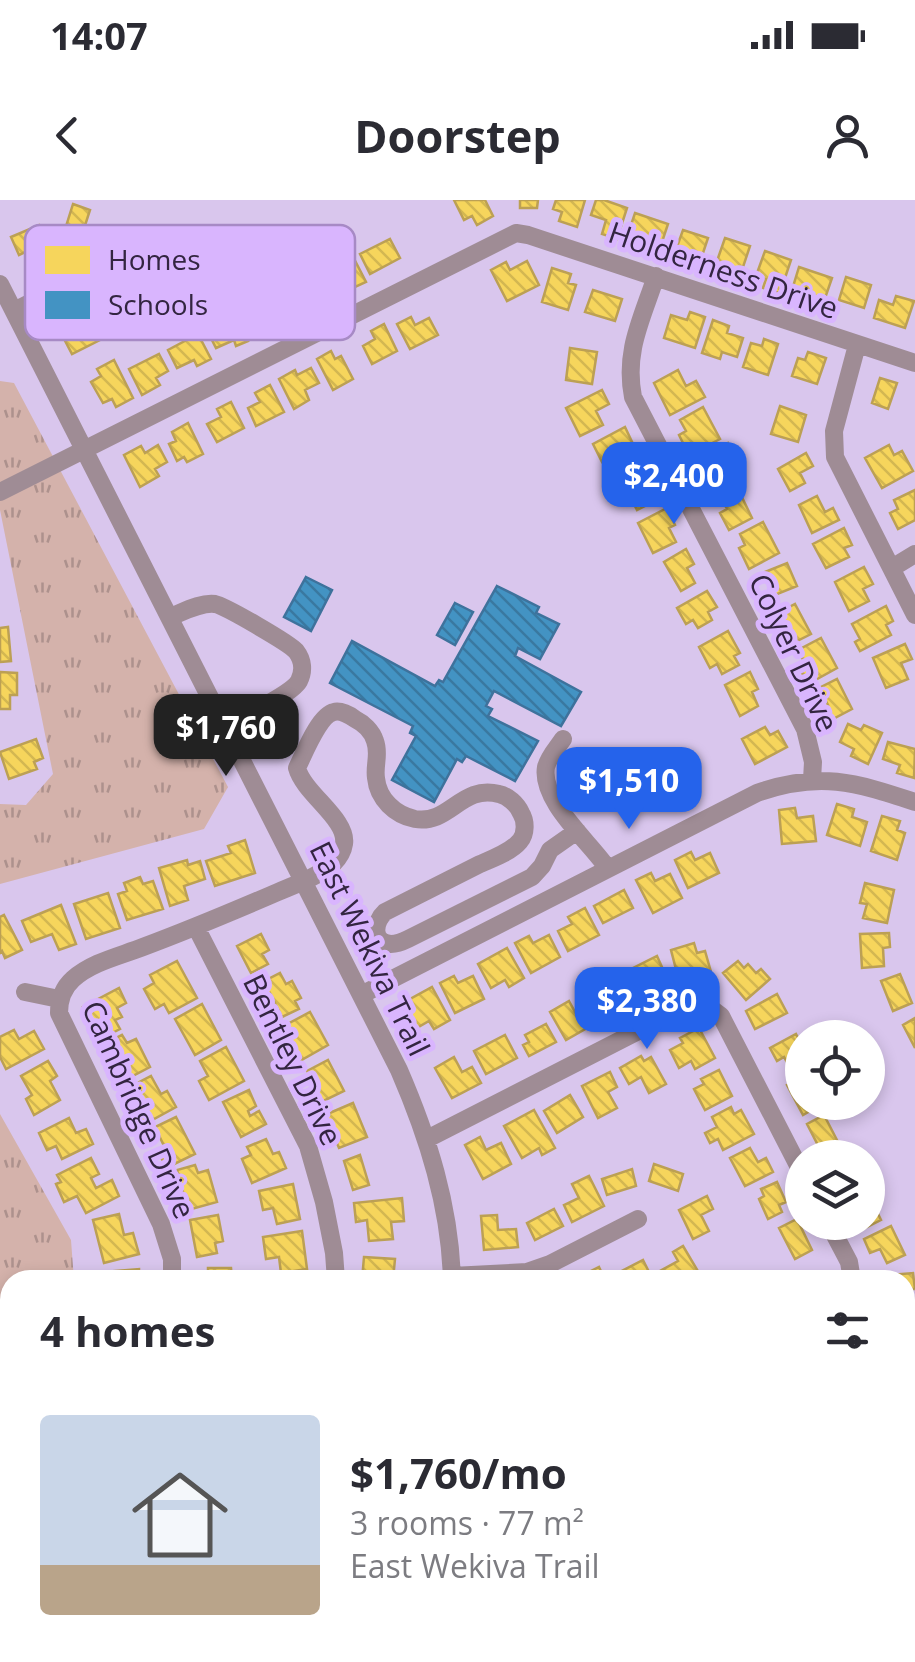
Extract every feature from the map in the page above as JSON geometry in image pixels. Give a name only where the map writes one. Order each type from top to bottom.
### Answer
[{"type":"street","name":"Holderness Drive","points":[[355,314],[516,233],[915,363]]},
{"type":"street","name":"Colyer Drive","points":[[656,276],[629,362],[634,397],[805,728],[813,762],[812,780]]},
{"type":"street","name":"East Wekiva Trail","points":[[0,284],[25,332]]},
{"type":"street","points":[[14,310],[25,305]]},
{"type":"street","name":"East Wekiva Trail","points":[[29,340],[399,1070],[427,1139],[439,1183],[451,1270]]},
{"type":"street","name":"Holderness Drive","points":[[0,492],[303,340]]},
{"type":"street","points":[[857,345],[834,431],[835,457],[892,568],[908,586],[915,615]]},
{"type":"street","points":[[892,568],[915,554]]},
{"type":"street","points":[[170,617],[216,604],[298,653],[302,666],[296,685],[226,726]]},
{"type":"street","name":"Cambridge Drive","points":[[172,1270],[161,1224],[64,1028],[59,1000],[70,981],[87,969],[196,927],[332,865],[344,845],[344,834],[300,779],[297,768],[324,717],[332,712],[340,711],[357,719],[370,731],[376,742],[376,778],[383,798],[393,810],[412,819],[429,820],[473,793],[488,793],[511,800],[524,818],[525,831],[520,842],[384,912],[375,929],[378,939],[386,944],[408,939],[532,877],[550,850],[577,832]]},
{"type":"street","points":[[563,739],[545,770],[548,786],[570,825],[597,852],[608,870]]},
{"type":"street","points":[[361,995],[781,784],[834,780],[865,785],[915,802]]},
{"type":"street","name":"Bentley Drive","points":[[196,927],[308,1146],[324,1202],[335,1270]]},
{"type":"street","points":[[25,992],[59,1000]]},
{"type":"street","points":[[427,1139],[695,1002],[721,1016],[785,1140]]},
{"type":"street","points":[[533,1270],[638,1220]]},
{"type":"street","points":[[837,1240],[850,1270]]},
{"type":"green space","points":[[0,381],[14,383],[228,787],[204,829],[0,884],[0,804],[26,805],[53,774],[0,510]]},
{"type":"green space","points":[[0,1114],[71,1240],[73,1270],[0,1270]]},
{"type":"building: Homes","points":[[454,200],[485,200],[493,216],[477,225],[472,216],[464,220]]},
{"type":"building: Homes","points":[[520,200],[538,200],[537,208],[520,208]]},
{"type":"building: Homes","points":[[556,200],[585,200],[577,227],[559,221],[562,212],[553,209]]},
{"type":"building: Homes","points":[[596,200],[627,208],[617,239],[602,234],[606,220],[591,215]]},
{"type":"building: Homes","points":[[73,204],[90,210],[85,225],[66,225]]},
{"type":"building: Homes","points":[[635,213],[668,224],[659,251],[626,240]]},
{"type":"building: Homes","points":[[683,230],[708,238],[702,256],[694,253],[691,261],[674,255]]},
{"type":"building: Homes","points":[[25,231],[25,252],[19,255],[11,237]]},
{"type":"building: Homes","points":[[725,238],[750,246],[739,279],[724,274],[727,264],[717,261]]},
{"type":"building: Homes","points":[[390,239],[400,258],[370,274],[360,254]]},
{"type":"building: Homes","points":[[765,251],[791,260],[780,293],[763,288],[766,279],[756,276]]},
{"type":"building: Homes","points":[[355,261],[366,282],[355,287]]},
{"type":"building: Homes","points":[[527,261],[539,285],[507,301],[491,270],[506,262],[510,270]]},
{"type":"building: Homes","points":[[799,267],[832,278],[822,307],[805,301],[807,295],[792,290]]},
{"type":"building: Homes","points":[[552,268],[571,274],[568,283],[576,285],[568,310],[542,302]]},
{"type":"building: Homes","points":[[846,277],[871,285],[864,308],[839,300]]},
{"type":"building: Homes","points":[[593,290],[622,299],[615,321],[585,312]]},
{"type":"building: Homes","points":[[896,296],[914,301],[905,328],[874,318],[879,300],[893,305]]},
{"type":"building: Homes","points":[[690,312],[705,317],[695,348],[664,338],[671,315],[687,320]]},
{"type":"building: Homes","points":[[411,317],[415,325],[429,318],[438,335],[410,349],[397,324]]},
{"type":"building: Homes","points":[[713,320],[729,326],[727,333],[743,338],[737,357],[722,352],[720,359],[702,353]]},
{"type":"building: Homes","points":[[384,324],[397,351],[372,364],[363,346],[375,339],[371,331]]},
{"type":"building: Homes","points":[[764,339],[778,344],[768,375],[743,367],[751,343],[762,346]]},
{"type":"building: Homes","points":[[65,340],[100,340],[72,354]]},
{"type":"building: Homes","points":[[187,340],[201,340],[211,359],[197,366],[194,360],[177,368],[168,350]]},
{"type":"building: Homes","points":[[212,340],[234,340],[216,348]]},
{"type":"building: Homes","points":[[570,348],[597,352],[592,384],[566,380]]},
{"type":"building: Homes","points":[[331,351],[335,359],[341,356],[353,379],[333,390],[317,359]]},
{"type":"building: Homes","points":[[808,352],[826,358],[817,384],[792,376],[798,358],[805,360]]},
{"type":"building: Homes","points":[[159,354],[168,371],[156,378],[160,385],[142,395],[129,369]]},
{"type":"building: Homes","points":[[114,360],[133,398],[116,407],[112,399],[103,403],[91,382],[101,376],[97,369]]},
{"type":"building: Homes","points":[[311,368],[319,383],[305,390],[309,400],[294,409],[279,379],[295,370],[297,375]]},
{"type":"building: Homes","points":[[678,370],[686,386],[696,381],[705,397],[670,415],[654,383]]},
{"type":"building: Homes","points":[[880,378],[897,383],[888,409],[872,403]]},
{"type":"building: Homes","points":[[270,385],[284,412],[256,426],[248,408],[260,402],[255,393]]},
{"type":"building: Homes","points":[[602,390],[609,404],[596,411],[603,425],[580,436],[566,408]]},
{"type":"building: Homes","points":[[231,402],[244,428],[217,442],[207,424],[221,417],[217,409]]},
{"type":"building: Homes","points":[[780,406],[806,415],[798,442],[771,434]]},
{"type":"building: Homes","points":[[703,407],[720,439],[689,455],[679,435],[686,431],[680,420]]},
{"type":"building: Homes","points":[[188,423],[203,454],[187,462],[184,457],[177,461],[169,444],[176,441],[172,432]]},
{"type":"building: Homes","points":[[625,427],[633,444],[625,448],[629,457],[613,465],[609,458],[602,462],[593,444]]},
{"type":"building: Homes","points":[[728,443],[736,456],[729,461],[738,475],[710,492],[698,473],[713,464],[708,455]]},
{"type":"building: Homes","points":[[158,445],[167,462],[155,469],[159,476],[140,487],[124,455],[141,446],[145,453]]},
{"type":"building: Homes","points":[[889,445],[894,455],[902,451],[913,471],[882,488],[865,458]]},
{"type":"building: Homes","points":[[806,453],[813,466],[800,473],[805,483],[790,491],[778,469]]},
{"type":"building: Homes","points":[[645,468],[653,485],[646,488],[653,502],[637,510],[621,479]]},
{"type":"building: Homes","points":[[737,487],[752,518],[729,530],[720,513],[727,509],[720,496]]},
{"type":"building: Homes","points":[[915,490],[915,520],[898,529],[890,513],[898,509],[894,500]]},
{"type":"building: Homes","points":[[817,496],[825,512],[833,508],[839,520],[812,533],[799,505]]},
{"type":"building: Homes","points":[[667,508],[675,525],[669,528],[676,542],[653,553],[638,523]]},
{"type":"building: Homes","points":[[763,522],[779,553],[749,569],[739,548],[745,545],[740,534]]},
{"type":"building: Homes","points":[[844,528],[852,545],[844,548],[849,557],[826,568],[813,544]]},
{"type":"building: Homes","points":[[686,549],[694,564],[687,568],[695,583],[681,591],[664,562]]},
{"type":"building: Homes","points":[[787,563],[797,586],[775,595],[765,572]]},
{"type":"building: Homes","points":[[864,567],[873,584],[863,589],[869,601],[849,611],[835,582]]},
{"type":"building: Homes","points":[[707,591],[717,607],[708,612],[712,620],[698,628],[693,620],[686,624],[677,608]]},
{"type":"building: Homes","points":[[795,604],[811,634],[791,644],[776,614]]},
{"type":"building: Homes","points":[[886,606],[893,621],[886,625],[891,635],[860,651],[855,642],[860,639],[852,624]]},
{"type":"building: Homes","points":[[8,627],[11,661],[0,662],[0,628]]},
{"type":"building: Homes","points":[[728,631],[740,653],[734,656],[739,665],[722,674],[717,664],[710,668],[699,647]]},
{"type":"building: Homes","points":[[821,638],[837,668],[808,684],[799,667],[805,664],[798,650]]},
{"type":"building: Homes","points":[[905,644],[912,659],[901,663],[908,679],[886,688],[873,658]]},
{"type":"building: Homes","points":[[0,672],[17,673],[17,695],[10,695],[10,709],[0,709]]},
{"type":"building: Homes","points":[[750,672],[758,689],[752,692],[758,706],[740,716],[725,685]]},
{"type":"building: Homes","points":[[837,679],[852,709],[829,721],[822,708],[828,705],[819,688]]},
{"type":"building: Homes","points":[[848,724],[861,730],[864,725],[882,733],[868,764],[851,756],[854,749],[840,742]]},
{"type":"building: Homes","points":[[765,727],[770,735],[778,731],[787,747],[755,764],[742,739]]},
{"type":"building: Homes","points":[[36,739],[43,758],[34,762],[37,769],[9,779],[0,752]]},
{"type":"building: Homes","points":[[888,742],[915,749],[914,778],[897,773],[900,765],[883,759]]},
{"type":"building: Homes","points":[[837,804],[854,809],[852,817],[867,822],[860,846],[827,835]]},
{"type":"building: Homes","points":[[795,808],[797,818],[813,816],[816,841],[782,844],[779,810]]},
{"type":"building: Homes","points":[[882,816],[900,821],[897,830],[905,833],[897,860],[871,851]]},
{"type":"building: Homes","points":[[245,840],[255,873],[215,886],[206,861],[231,853],[228,846]]},
{"type":"building: Homes","points":[[691,852],[695,860],[710,853],[719,873],[688,888],[675,860]]},
{"type":"building: Homes","points":[[187,860],[188,865],[200,861],[205,879],[184,886],[188,900],[170,906],[159,868]]},
{"type":"building: Homes","points":[[651,873],[655,881],[670,874],[682,898],[653,913],[636,880]]},
{"type":"building: Homes","points":[[140,877],[143,884],[153,881],[163,909],[127,920],[118,894],[127,891],[124,883]]},
{"type":"building: Homes","points":[[865,883],[894,890],[887,923],[863,918],[867,904],[860,903]]},
{"type":"building: Homes","points":[[624,890],[633,908],[603,923],[594,906]]},
{"type":"building: Homes","points":[[108,893],[120,928],[86,939],[74,904]]},
{"type":"building: Homes","points":[[61,905],[76,944],[59,950],[52,934],[31,942],[22,921]]},
{"type":"building: Homes","points":[[585,908],[599,935],[568,951],[558,931],[572,924],[568,917]]},
{"type":"building: Homes","points":[[4,915],[22,950],[5,958],[0,953],[0,917]]},
{"type":"building: Homes","points":[[889,933],[890,947],[883,948],[884,966],[862,968],[860,934]]},
{"type":"building: Homes","points":[[261,934],[269,950],[262,954],[268,964],[251,973],[237,946]]},
{"type":"building: Homes","points":[[549,935],[560,957],[531,973],[515,943],[529,936],[533,943]]},
{"type":"building: Homes","points":[[694,943],[697,953],[705,951],[711,972],[679,981],[671,950]]},
{"type":"building: Homes","points":[[507,948],[524,978],[509,987],[505,980],[491,988],[478,964]]},
{"type":"building: Homes","points":[[657,956],[666,976],[649,984],[654,994],[642,1001],[627,971]]},
{"type":"building: Homes","points":[[177,961],[197,998],[169,1013],[164,1004],[155,1009],[144,989],[154,983],[150,975]]},
{"type":"building: Homes","points":[[738,961],[744,968],[748,964],[756,973],[761,969],[770,979],[746,1000],[723,973]]},
{"type":"building: Homes","points":[[280,973],[286,984],[292,981],[301,998],[295,1001],[299,1009],[282,1017],[270,993],[261,998],[255,986]]},
{"type":"building: Homes","points":[[900,974],[912,1003],[893,1011],[881,981]]},
{"type":"building: Homes","points":[[454,976],[458,983],[473,976],[484,999],[455,1013],[440,983]]},
{"type":"building: Homes","points":[[604,979],[613,994],[624,987],[633,1003],[605,1019],[587,989]]},
{"type":"building: Homes","points":[[432,987],[450,1020],[434,1029],[429,1021],[415,1029],[401,1004]]},
{"type":"building: Homes","points":[[119,988],[126,1003],[117,1008],[122,1017],[115,1020],[120,1029],[100,1039],[83,1007]]},
{"type":"building: Homes","points":[[777,994],[787,1013],[755,1029],[746,1011]]},
{"type":"building: Homes","points":[[569,1001],[575,1012],[585,1007],[594,1024],[566,1040],[550,1012]]},
{"type":"building: Homes","points":[[202,1004],[221,1040],[195,1055],[175,1019]]},
{"type":"building: Homes","points":[[310,1012],[328,1045],[298,1062],[280,1028]]},
{"type":"building: Homes","points":[[915,1018],[915,1048],[903,1025]]},
{"type":"building: Homes","points":[[546,1024],[556,1042],[529,1056],[523,1045],[529,1042],[525,1035]]},
{"type":"building: Homes","points":[[699,1028],[715,1058],[695,1069],[691,1061],[679,1068],[670,1050],[683,1043],[680,1038]]},
{"type":"building: Homes","points":[[14,1030],[19,1039],[34,1031],[44,1049],[6,1069],[0,1057],[0,1037]]},
{"type":"building: Homes","points":[[122,1035],[127,1043],[136,1039],[150,1067],[121,1082],[102,1045]]},
{"type":"building: Homes","points":[[505,1035],[517,1058],[486,1074],[474,1051]]},
{"type":"building: Homes","points":[[785,1040],[785,1059],[777,1061],[770,1048]]},
{"type":"building: Homes","points":[[226,1047],[244,1081],[209,1100],[199,1081],[208,1076],[200,1061]]},
{"type":"building: Homes","points":[[641,1056],[644,1061],[651,1057],[666,1084],[649,1093],[641,1077],[629,1084],[620,1068]]},
{"type":"building: Homes","points":[[454,1057],[462,1072],[472,1067],[481,1083],[452,1098],[435,1068]]},
{"type":"building: Homes","points":[[328,1060],[344,1091],[315,1105],[308,1091],[315,1088],[307,1071]]},
{"type":"building: Homes","points":[[48,1061],[57,1076],[50,1081],[60,1100],[34,1115],[26,1099],[32,1095],[21,1076]]},
{"type":"building: Homes","points":[[719,1070],[732,1096],[705,1110],[694,1089],[704,1084],[701,1079]]},
{"type":"building: Homes","points":[[610,1072],[617,1087],[608,1092],[617,1108],[598,1118],[582,1086]]},
{"type":"building: Homes","points":[[151,1076],[161,1094],[167,1091],[176,1107],[143,1125],[124,1090]]},
{"type":"building: Homes","points":[[249,1090],[256,1106],[248,1111],[250,1116],[259,1111],[266,1124],[241,1137],[223,1102]]},
{"type":"building: Homes","points":[[570,1095],[583,1117],[557,1133],[544,1111]]},
{"type":"building: Homes","points":[[353,1103],[367,1137],[339,1148],[325,1115]]},
{"type":"building: Homes","points":[[731,1107],[734,1114],[741,1110],[754,1134],[723,1150],[718,1139],[710,1143],[705,1133],[717,1127],[712,1117]]},
{"type":"building: Homes","points":[[534,1110],[555,1148],[542,1155],[539,1148],[522,1158],[504,1126]]},
{"type":"building: Homes","points":[[176,1117],[195,1154],[166,1168],[158,1151],[165,1148],[155,1127]]},
{"type":"building: Homes","points":[[69,1118],[76,1133],[86,1129],[93,1144],[62,1159],[56,1146],[47,1150],[39,1133]]},
{"type":"building: Homes","points":[[827,1120],[837,1140],[815,1140],[807,1124]]},
{"type":"building: Homes","points":[[480,1137],[486,1150],[501,1143],[511,1164],[483,1179],[465,1145]]},
{"type":"building: Homes","points":[[266,1139],[273,1154],[279,1152],[286,1168],[252,1183],[242,1159],[251,1155],[247,1147]]},
{"type":"building: Homes","points":[[750,1148],[758,1162],[766,1158],[773,1172],[745,1186],[730,1158]]},
{"type":"building: Homes","points":[[360,1155],[369,1185],[353,1190],[344,1161]]},
{"type":"building: Homes","points":[[91,1158],[99,1174],[91,1178],[96,1188],[112,1180],[119,1196],[86,1213],[77,1196],[64,1202],[56,1184],[61,1182],[57,1175]]},
{"type":"building: Homes","points":[[654,1164],[683,1174],[678,1191],[649,1181]]},
{"type":"building: Homes","points":[[195,1165],[198,1173],[208,1170],[217,1202],[188,1210],[177,1170]]},
{"type":"building: Homes","points":[[632,1169],[636,1186],[607,1195],[602,1179]]},
{"type":"building: Homes","points":[[589,1176],[604,1206],[572,1222],[564,1205],[579,1198],[572,1184]]},
{"type":"building: Homes","points":[[777,1182],[785,1200],[779,1205],[782,1212],[768,1219],[759,1199],[764,1196],[761,1189]]},
{"type":"building: Homes","points":[[293,1184],[300,1219],[277,1224],[273,1208],[263,1210],[259,1191]]},
{"type":"building: Homes","points":[[707,1196],[713,1209],[701,1215],[709,1231],[693,1239],[679,1210]]},
{"type":"building: Homes","points":[[402,1198],[404,1221],[391,1222],[393,1239],[369,1241],[367,1220],[356,1222],[354,1203]]},
{"type":"building: Homes","points":[[554,1209],[563,1226],[535,1240],[527,1223]]},
{"type":"building: Homes","points":[[119,1214],[124,1235],[133,1233],[139,1254],[104,1263],[93,1220]]},
{"type":"building: Homes","points":[[218,1215],[223,1241],[215,1243],[217,1253],[197,1257],[190,1220]]},
{"type":"building: Homes","points":[[497,1215],[498,1230],[516,1229],[518,1247],[484,1250],[481,1216]]},
{"type":"building: Homes","points":[[891,1226],[905,1255],[887,1263],[880,1249],[870,1253],[864,1240],[885,1240],[885,1229]]},
{"type":"building: Homes","points":[[302,1231],[307,1269],[281,1270],[279,1257],[266,1259],[263,1237]]},
{"type":"building: Homes","points":[[785,1240],[807,1240],[812,1250],[795,1259]]},
{"type":"building: Homes","points":[[683,1246],[697,1270],[662,1270],[678,1261],[673,1252]]},
{"type":"building: Homes","points":[[364,1257],[395,1259],[394,1270],[363,1270]]},
{"type":"building: Homes","points":[[643,1260],[648,1270],[624,1270]]},
{"type":"building: Schools","points":[[306,577],[332,590],[311,631],[284,617]]},
{"type":"building: Schools","points":[[497,586],[539,607],[536,613],[559,624],[540,659],[518,648],[515,656],[581,692],[561,726],[494,691],[486,706],[492,709],[488,716],[538,741],[515,781],[466,756],[462,762],[457,759],[434,802],[392,780],[416,736],[410,733],[413,726],[330,683],[352,641],[435,686],[439,680],[443,682]]},
{"type":"building: Schools","points":[[455,603],[473,612],[455,645],[437,635]]}]
